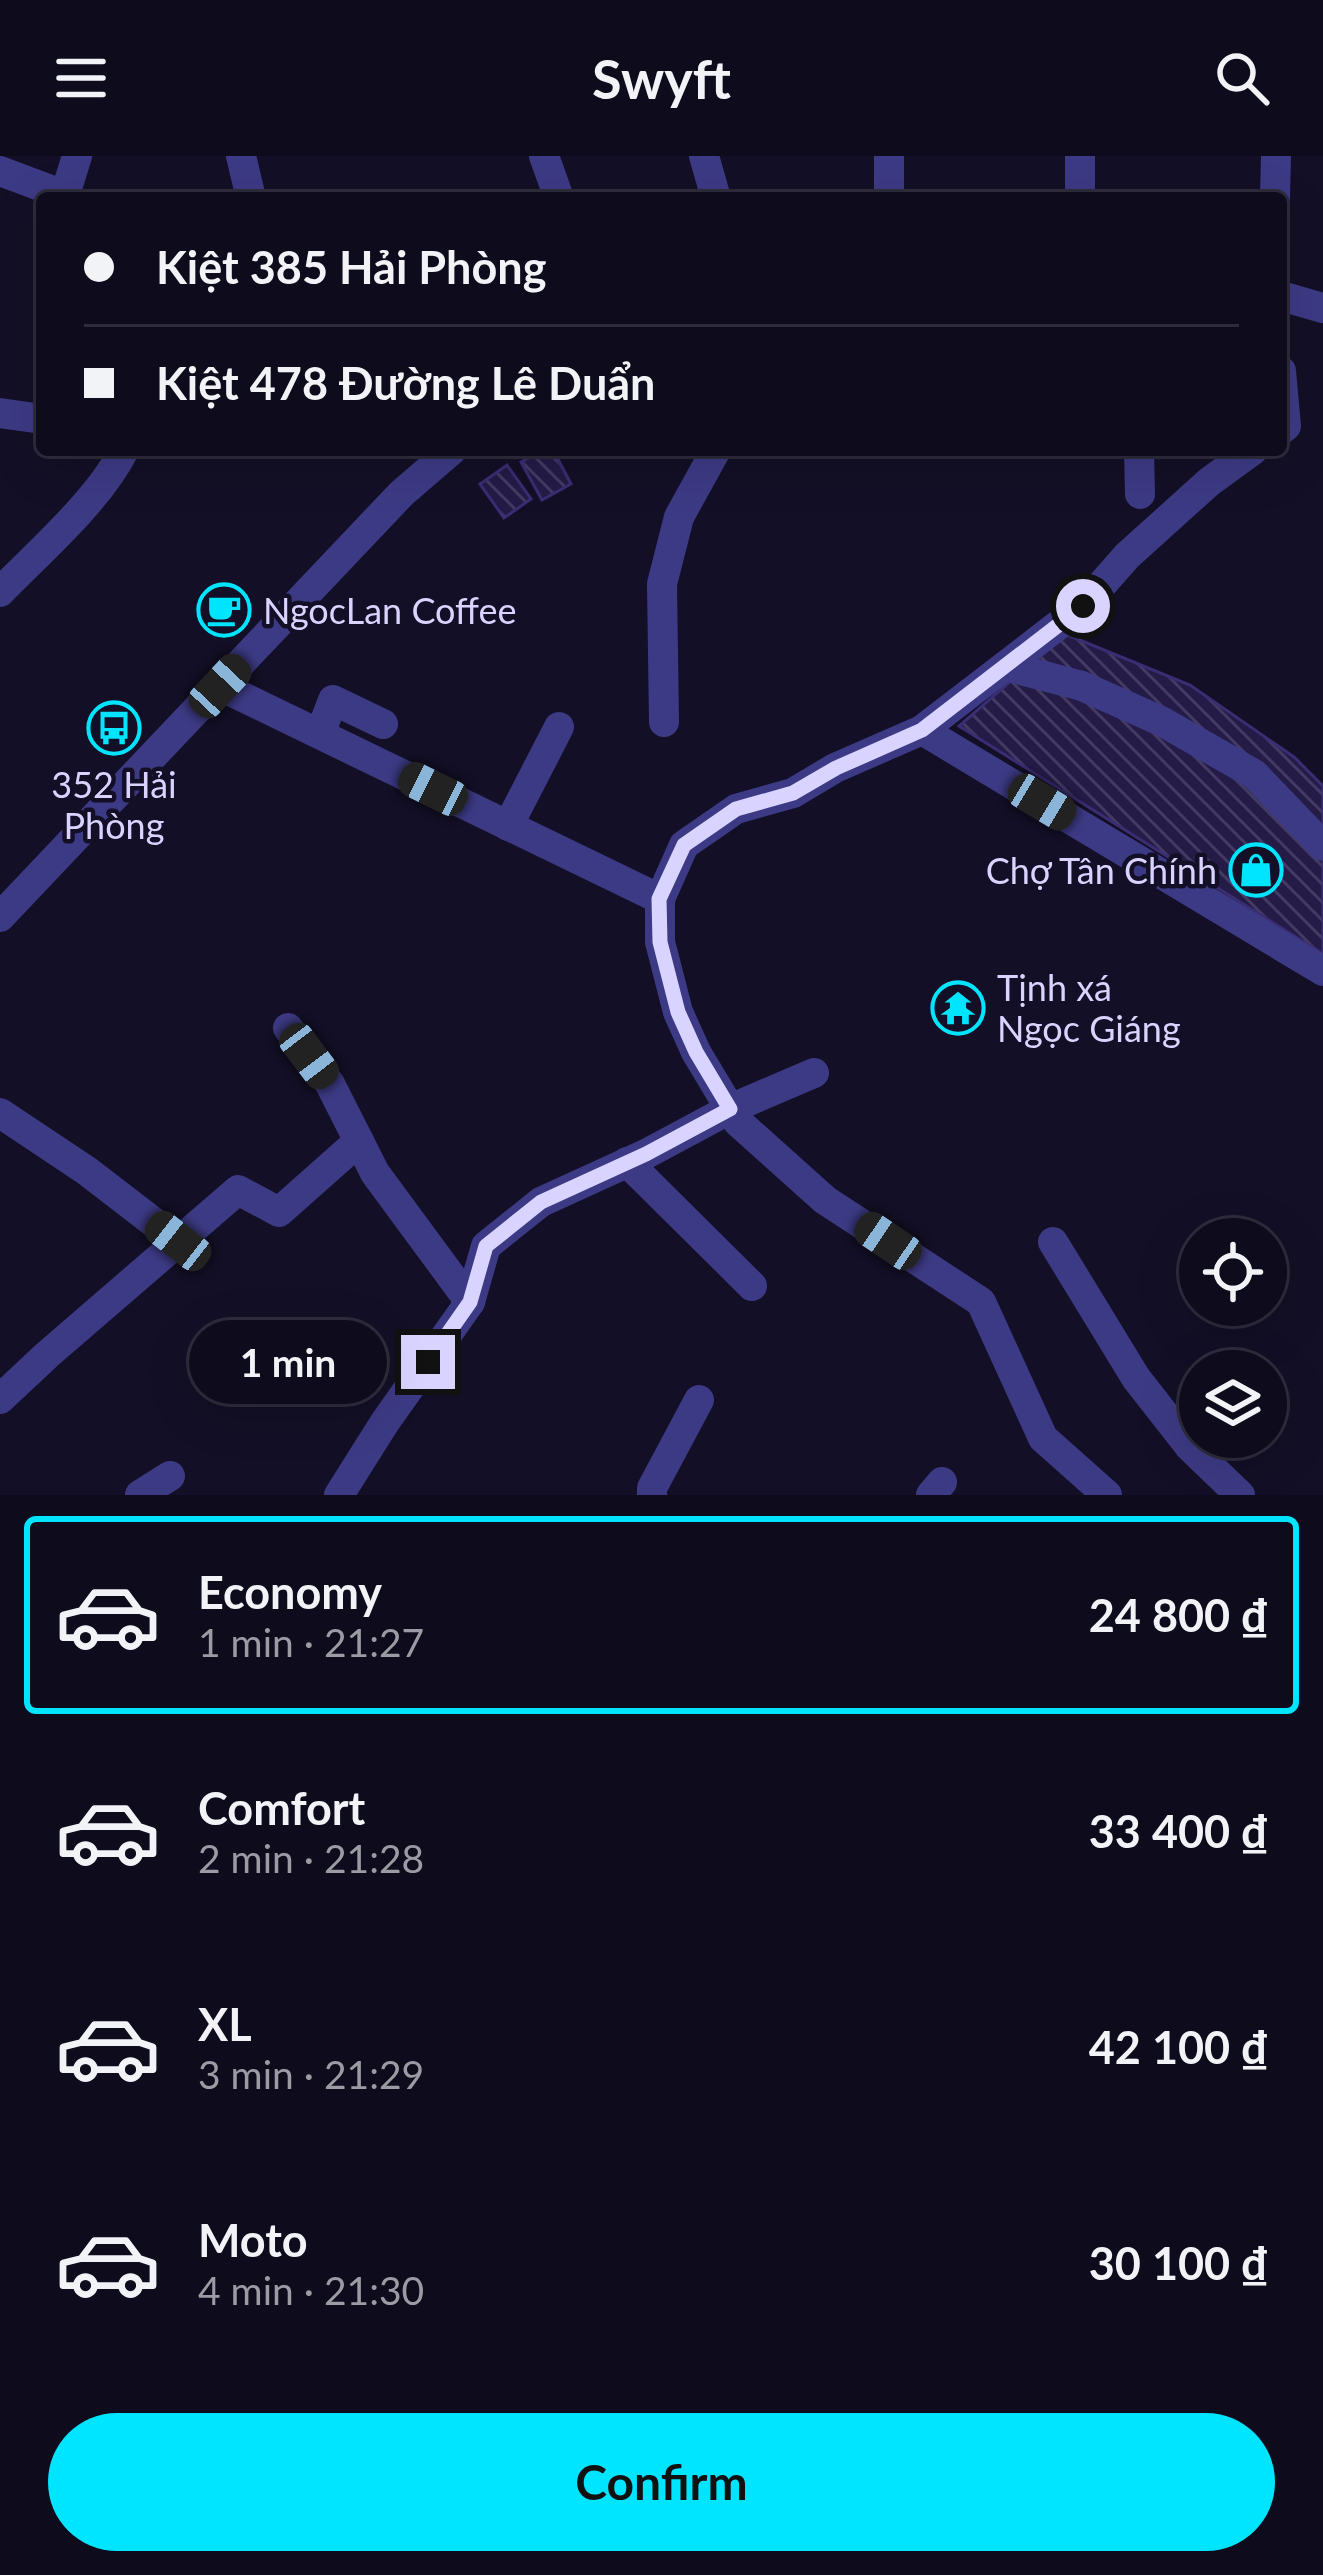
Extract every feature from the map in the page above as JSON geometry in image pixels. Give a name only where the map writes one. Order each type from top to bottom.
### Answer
[{"type":"street","points":[[65,192],[77,156]]},
{"type":"street","points":[[241,156],[250,192]]},
{"type":"street","points":[[544,156],[557,192]]},
{"type":"street","points":[[704,156],[714,192]]},
{"type":"street","points":[[889,156],[889,192]]},
{"type":"street","points":[[1079,156],[1080,192]]},
{"type":"street","points":[[1275,192],[1276,156]]},
{"type":"street","points":[[0,171],[54,192]]},
{"type":"street","points":[[1287,298],[1323,308]]},
{"type":"street","points":[[0,413],[36,417]]},
{"type":"street","points":[[0,592],[114,470],[121,456]]},
{"type":"street","points":[[0,917],[401,494],[445,456]]},
{"type":"street","points":[[664,722],[662,584],[679,517],[713,456]]},
{"type":"street","points":[[1139,456],[1140,494]]},
{"type":"street","points":[[1107,1495],[1043,1438],[981,1302],[825,1200],[738,1122],[678,1012],[660,942],[659,899],[684,845],[736,809],[793,793],[922,730],[1083,606],[1126,556],[1245,456]]},
{"type":"street","points":[[1006,667],[1082,686],[1163,722],[1254,775],[1323,846]]},
{"type":"street","points":[[220,686],[659,899]]},
{"type":"street","points":[[320,734],[333,700],[383,724]]},
{"type":"street","points":[[508,826],[559,727]]},
{"type":"street","points":[[922,730],[1323,971]]},
{"type":"street","points":[[288,1028],[329,1084],[375,1173],[470,1302]]},
{"type":"street","points":[[339,1495],[470,1302],[486,1246],[541,1202],[814,1073]]},
{"type":"street","points":[[0,1113],[87,1171],[178,1241]]},
{"type":"street","points":[[0,1399],[238,1190],[279,1212],[359,1141]]},
{"type":"street","points":[[627,1162],[752,1286]]},
{"type":"street","points":[[1053,1242],[1136,1378],[1190,1448],[1240,1495]]},
{"type":"street","points":[[652,1495],[699,1400]]},
{"type":"street","points":[[140,1495],[170,1476]]},
{"type":"building","points":[[532,456],[556,456],[571,484],[542,500],[521,462]]},
{"type":"building","points":[[507,465],[531,499],[504,518],[480,484]]},
{"type":"building","name":"Chợ Tân Chính","points":[[1065,634],[1190,685],[1294,757],[1323,786],[1323,954],[959,726]]},
{"type":"place","name":"NgocLan Coffee","points":[[224,610]]},
{"type":"place","name":"352 Hải Phòng","points":[[114,728]]},
{"type":"place","name":"Chợ Tân Chính","points":[[1256,870]]},
{"type":"place","name":"Tịnh xá Ngọc Giáng","points":[[958,1008]]},
{"type":"route","points":[[428,1362],[470,1302],[486,1246],[541,1202],[730,1109],[678,1012],[660,942],[659,899],[684,845],[736,809],[793,793],[922,730],[1083,606]]}]
